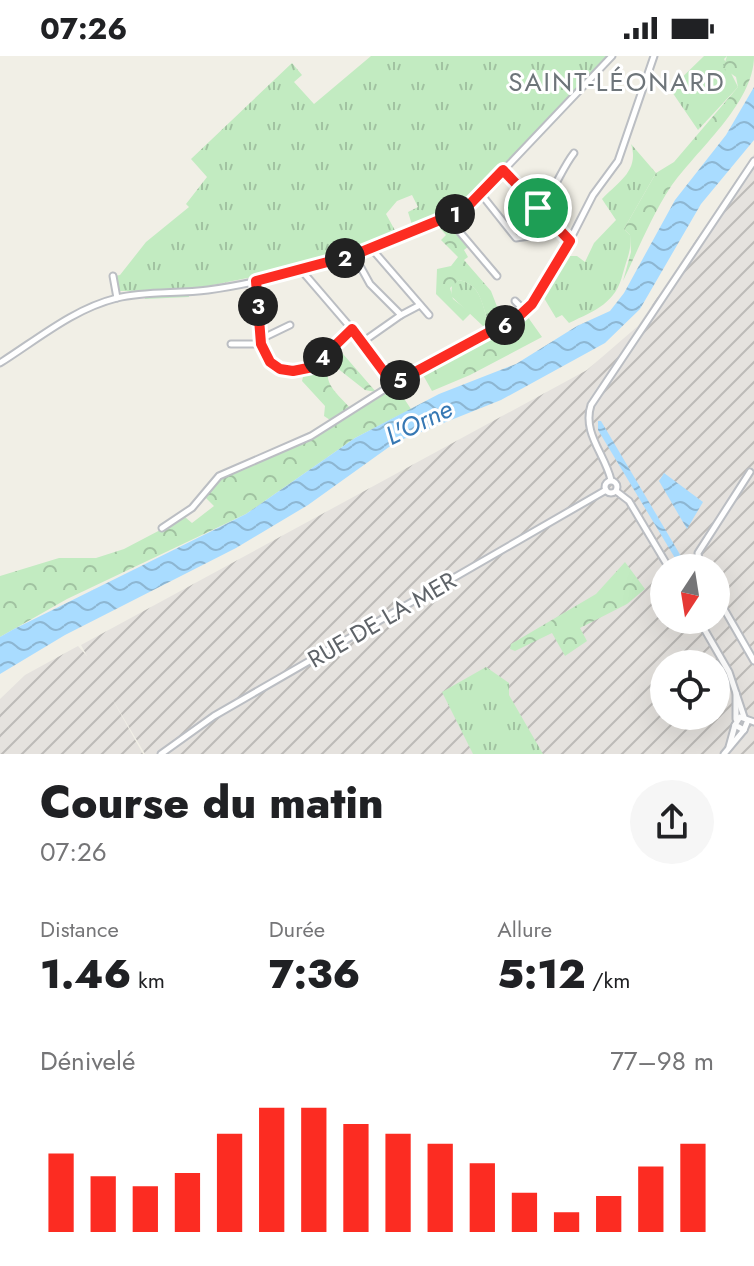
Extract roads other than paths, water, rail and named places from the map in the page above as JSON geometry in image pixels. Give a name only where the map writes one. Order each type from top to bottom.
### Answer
[{"type":"street","points":[[0,363],[70,317],[117,298],[209,290],[302,271],[354,255],[447,217],[481,194],[612,56]]},
{"type":"street","points":[[162,528],[192,508],[219,476],[311,436],[393,384],[525,311],[570,241],[593,195],[621,155],[654,56]]},
{"type":"street","points":[[538,208],[552,195],[561,170],[574,153]]},
{"type":"street","points":[[616,491],[608,465],[590,433],[588,418],[594,399],[629,353],[754,161]]},
{"type":"street","points":[[503,170],[570,241]]},
{"type":"street","points":[[481,194],[516,238],[529,236],[549,220]]},
{"type":"street","points":[[447,217],[497,276]]},
{"type":"street","points":[[371,248],[429,315]]},
{"type":"street","points":[[354,255],[370,284],[401,315]]},
{"type":"street","points":[[302,271],[363,342],[393,384]]},
{"type":"street","points":[[113,276],[117,298]]},
{"type":"street","points":[[256,281],[261,341],[276,367],[301,371],[313,367],[352,329]]},
{"type":"street","points":[[515,301],[525,311]]},
{"type":"street","points":[[363,342],[420,305]]},
{"type":"street","points":[[231,344],[261,341],[290,325]]},
{"type":"street","points":[[698,554],[750,472]]},
{"type":"street","points":[[611,480],[605,484],[606,490],[616,491],[629,501],[661,554]]},
{"type":"street","name":"RUE DE LA MER","points":[[161,754],[222,711],[606,490]]},
{"type":"street","points":[[730,619],[754,661]]},
{"type":"street","points":[[707,634],[750,721]]},
{"type":"street","points":[[728,747],[735,722],[736,688]]},
{"type":"street","points":[[735,722],[750,721]]},
{"type":"street","points":[[724,754],[750,721]]},
{"type":"street","points":[[735,722],[745,729]]},
{"type":"water","name":"L'Orne","points":[[754,87],[754,140],[701,204],[640,309],[605,343],[501,400],[396,442],[308,505],[236,548],[65,635],[0,674],[0,637],[246,514],[355,438],[439,394],[516,364],[577,326],[610,311],[624,293],[675,200],[726,135]]},
{"type":"water","points":[[598,421],[601,421],[680,554],[673,554],[598,430]]},
{"type":"water","points":[[664,473],[703,502],[687,529],[659,481]]},
{"type":"district","name":"SAINT-LÉONARD","points":[[617,82]]}]
